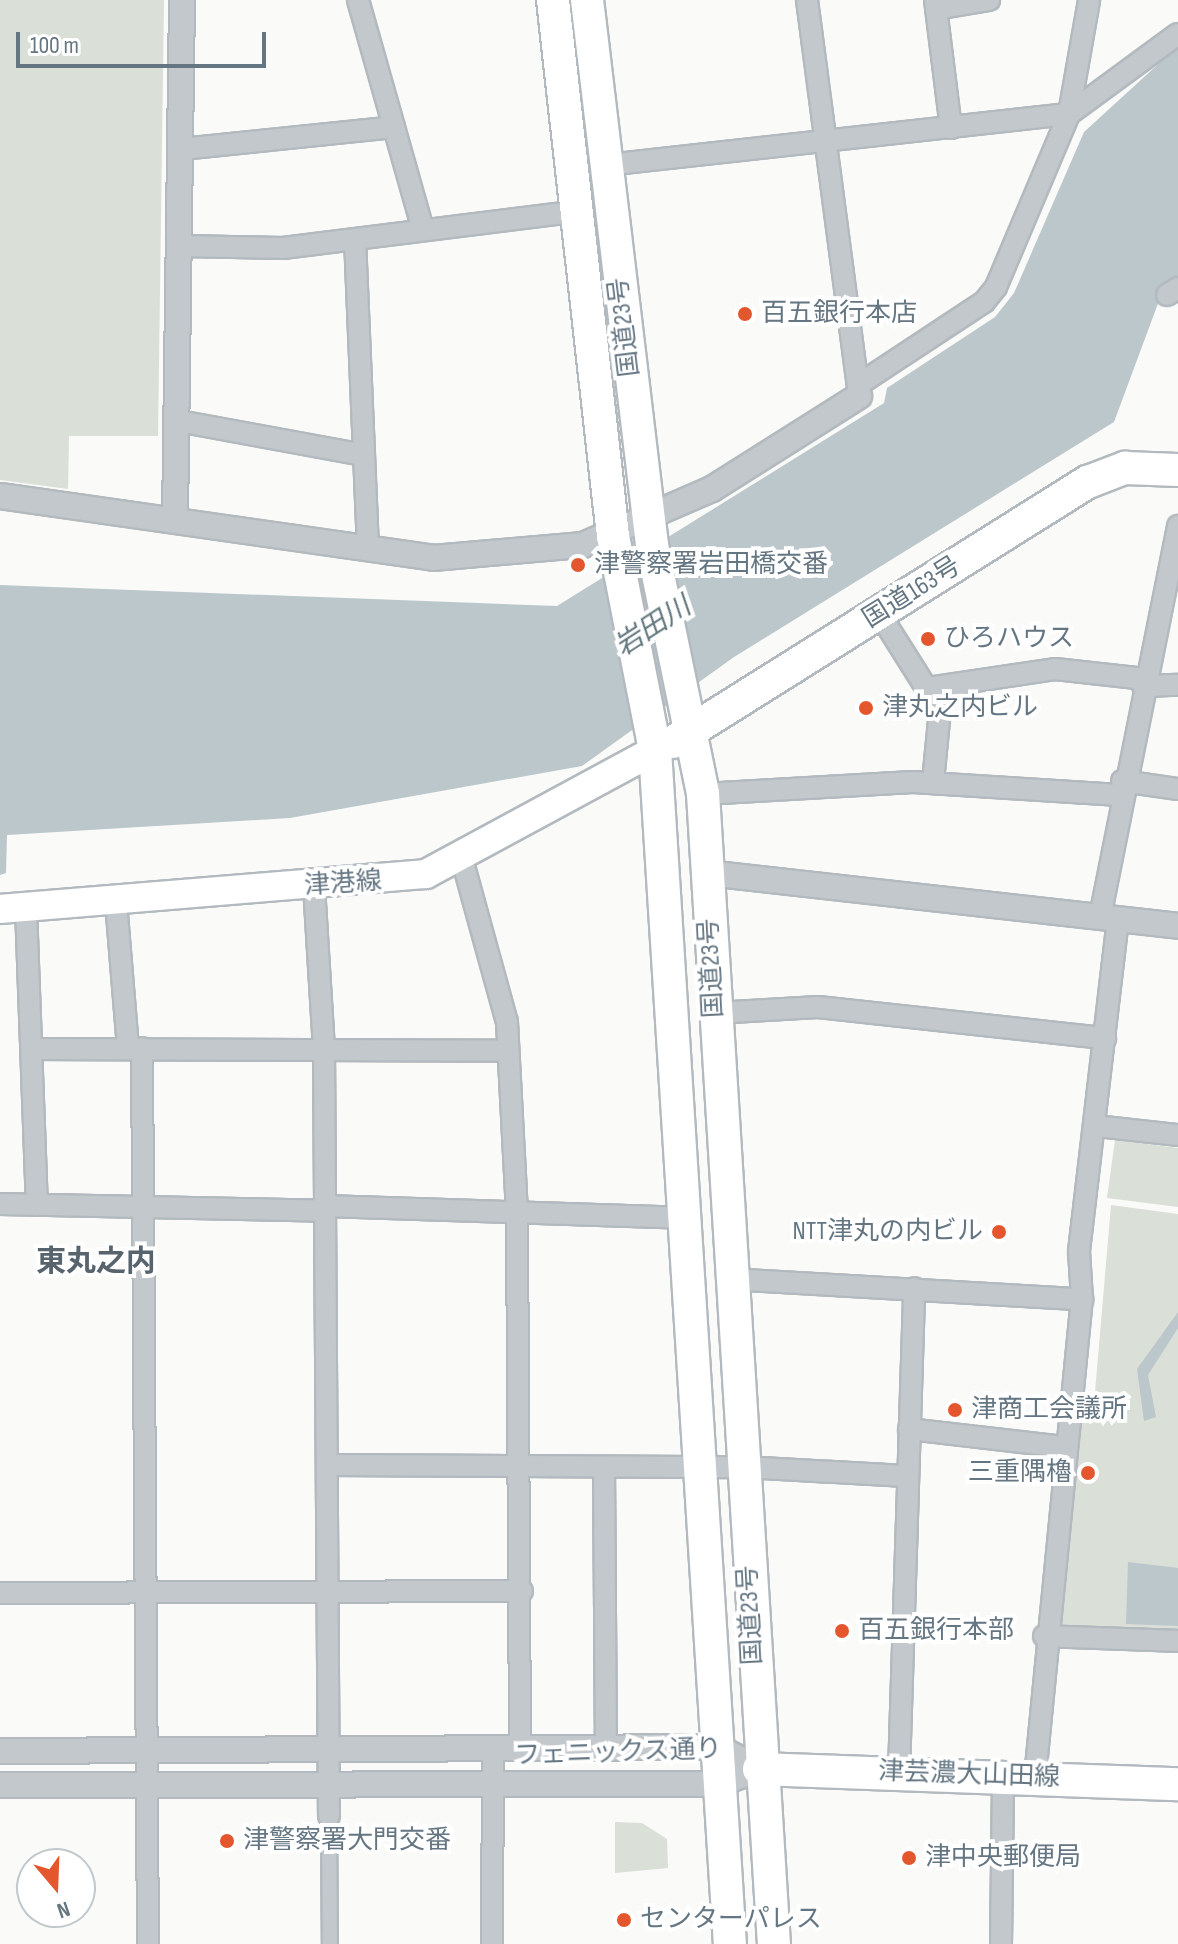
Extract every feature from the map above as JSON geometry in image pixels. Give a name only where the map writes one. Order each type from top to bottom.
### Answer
[{"type":"main road","name":"国道23号","points":[[553,0],[615,545],[654,741],[730,1944]]},
{"type":"main road","name":"国道23号","points":[[587,0],[650,532],[703,794],[759,1769],[774,1944]]},
{"type":"main road","name":"国道163号","points":[[654,741],[689,728],[1101,475],[1178,470]]},
{"type":"main road","name":"津港線","points":[[13,909],[397,880],[462,859],[654,741]]},
{"type":"main road","name":"津芸濃大山田線","points":[[759,1769],[1003,1775],[1178,1784]]},
{"type":"street","points":[[175,520],[182,0]]},
{"type":"street","points":[[358,0],[423,230]]},
{"type":"street","points":[[807,0],[859,390]]},
{"type":"street","points":[[951,128],[936,5],[989,0]]},
{"type":"street","points":[[0,496],[433,558],[615,545],[650,532],[859,390],[991,294],[1069,114],[1089,0]]},
{"type":"street","points":[[606,165],[1069,114],[1178,34]]},
{"type":"street","points":[[182,149],[394,127]]},
{"type":"street","points":[[181,246],[283,248],[578,211]]},
{"type":"street","points":[[355,239],[368,550]]},
{"type":"street","points":[[178,421],[364,455]]},
{"type":"street","points":[[1035,1777],[1044,1636],[1082,1299],[1079,1251],[1105,1038],[1109,918],[1121,788],[1144,682],[1172,582],[1178,526]]},
{"type":"street","points":[[879,613],[940,710],[933,782]]},
{"type":"street","points":[[928,688],[1055,669],[1178,685]]},
{"type":"street","points":[[703,794],[933,782],[1178,789]]},
{"type":"street","points":[[462,859],[502,1001],[508,1051],[517,1213],[522,1591],[520,1749]]},
{"type":"street","points":[[707,873],[1178,926]]},
{"type":"street","points":[[314,886],[324,1048],[325,1592],[330,1944]]},
{"type":"street","points":[[116,902],[135,1048],[143,1206],[148,1944]]},
{"type":"street","points":[[13,909],[35,1049],[37,1205]]},
{"type":"street","points":[[715,1013],[818,1007],[1105,1038]]},
{"type":"street","points":[[35,1049],[508,1051]]},
{"type":"street","points":[[1096,1126],[1178,1135]]},
{"type":"street","points":[[0,1204],[325,1208],[682,1218]]},
{"type":"street","points":[[730,1279],[1082,1299]]},
{"type":"street","points":[[899,1773],[914,1288]]},
{"type":"street","points":[[909,1429],[1065,1447]]},
{"type":"street","points":[[327,1465],[744,1467],[906,1476]]},
{"type":"street","points":[[604,1467],[606,1748]]},
{"type":"street","points":[[0,1593],[522,1591]]},
{"type":"street","points":[[1044,1636],[1178,1641]]},
{"type":"street","name":"フェニックス通り","points":[[0,1751],[717,1747],[759,1769]]},
{"type":"street","points":[[492,1944],[493,1749]]},
{"type":"street","name":"フェニックス通り","points":[[0,1785],[719,1784],[759,1769]]},
{"type":"street","points":[[1001,1944],[1003,1775]]},
{"type":"shaded area","points":[[0,0],[164,0],[158,436],[69,436],[68,489],[0,480]]},
{"type":"shaded area","points":[[1115,1140],[1178,1148],[1178,1207],[1107,1198]]},
{"type":"shaded area","points":[[1111,1205],[1178,1214],[1178,1633],[1059,1629],[1079,1413],[1094,1404]]},
{"type":"shaded area","points":[[615,1822],[642,1823],[667,1839],[668,1868],[615,1873]]},
{"type":"water","name":"岩田川","points":[[1178,46],[1178,281],[1163,290],[1114,422],[734,657],[582,766],[290,818],[7,835],[6,873],[0,875],[0,585],[557,606],[884,403],[887,388],[995,317],[1014,293],[1084,132]]},
{"type":"water","points":[[1178,1312],[1178,1328],[1148,1375],[1156,1417],[1144,1421],[1137,1369]]},
{"type":"water","points":[[1128,1562],[1178,1568],[1178,1626],[1126,1624]]},
{"type":"place","name":"百五銀行本店","points":[[745,314]]},
{"type":"place","name":"津警察署岩田橋交番","points":[[578,565]]},
{"type":"place","name":"ひろハウス","points":[[928,639]]},
{"type":"place","name":"津丸之内ビル","points":[[866,708]]},
{"type":"place","name":"NTT津丸の内ビル","points":[[999,1232]]},
{"type":"place","name":"津商工会議所","points":[[955,1410]]},
{"type":"place","name":"三重隅櫓","points":[[1088,1473]]},
{"type":"place","name":"百五銀行本部","points":[[842,1631]]},
{"type":"place","name":"津警察署大門交番","points":[[227,1841]]},
{"type":"place","name":"津中央郵便局","points":[[909,1858]]},
{"type":"place","name":"センターパレス","points":[[624,1920]]},
{"type":"district","name":"東丸之内","points":[[96,1262]]}]
